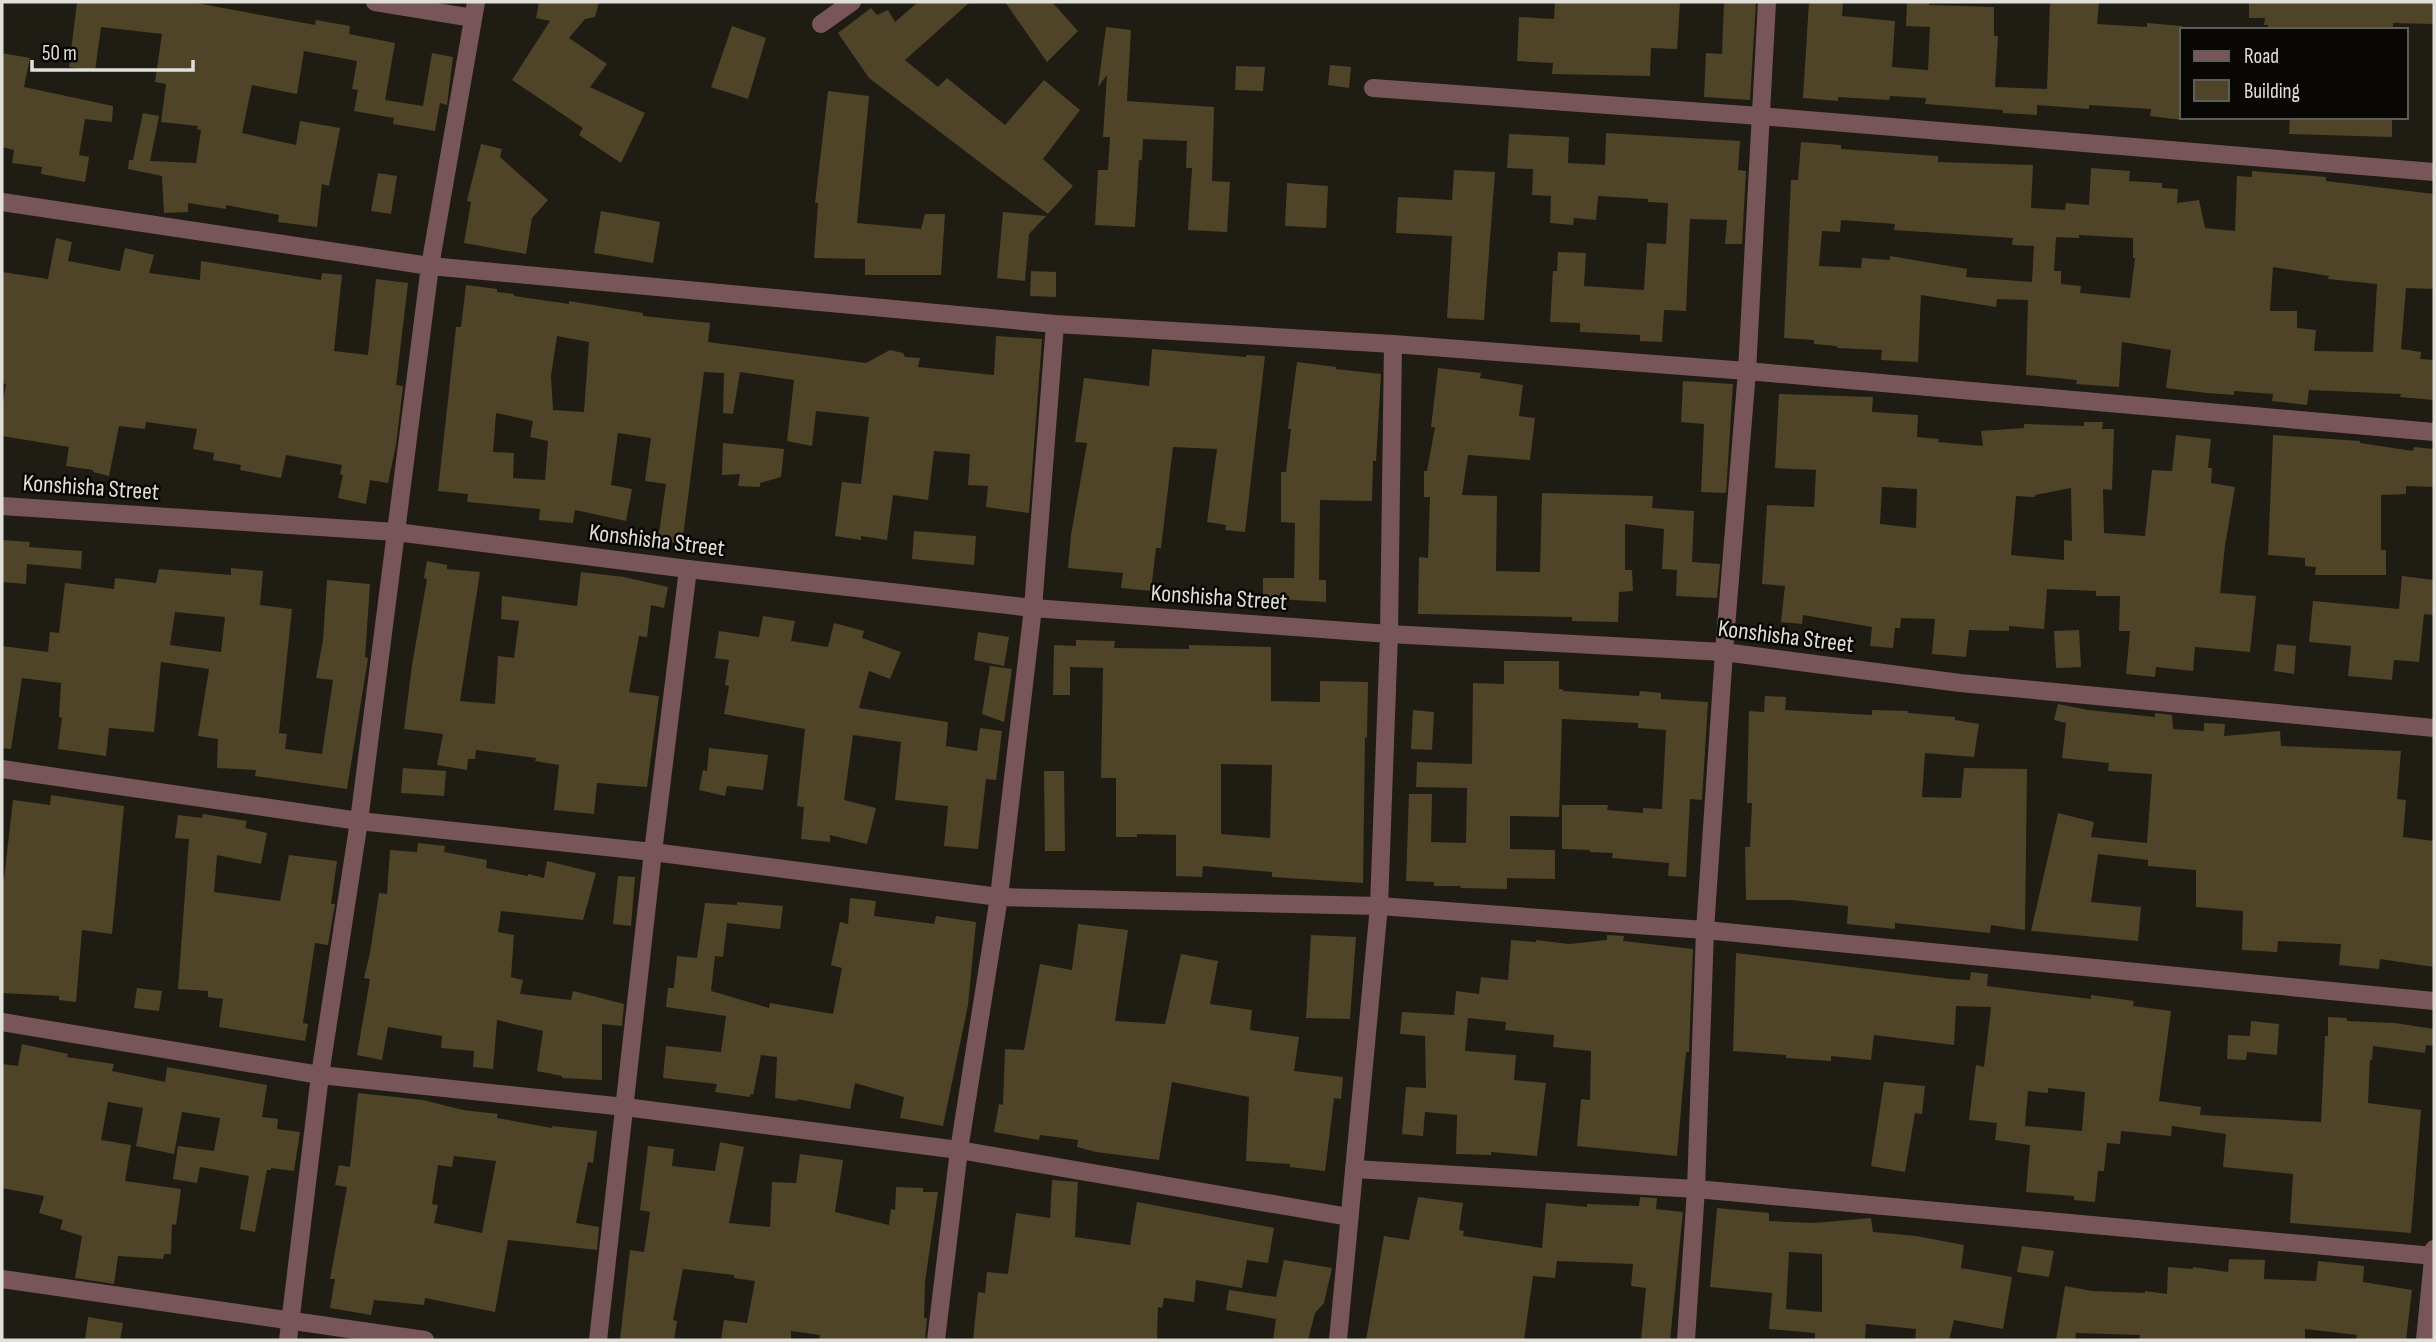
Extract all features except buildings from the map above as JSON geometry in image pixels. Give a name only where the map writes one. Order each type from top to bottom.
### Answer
[{"type":"street","points":[[288,1340],[320,1075],[359,821],[430,267],[475,10],[375,2]]},
{"type":"street","points":[[821,23],[852,2]]},
{"type":"street","points":[[1686,1340],[1696,1189],[1705,930],[1747,371],[1767,2]]},
{"type":"street","points":[[1373,88],[1760,116],[2434,172]]},
{"type":"street","points":[[2,202],[430,267],[1055,324],[1393,344],[1747,371],[2434,432]]},
{"type":"street","points":[[936,1340],[959,1150],[999,897],[1033,608],[1055,324]]},
{"type":"street","points":[[1338,1340],[1379,906],[1389,634],[1393,344]]},
{"type":"street","name":"Konshisha Street","points":[[2,506],[396,532],[688,569],[1033,608],[1389,634],[1724,652],[1960,683],[2434,728]]},
{"type":"street","points":[[598,1340],[688,569]]},
{"type":"street","points":[[2,769],[359,821],[653,852],[999,897],[1379,906],[1705,930],[2434,1002]]},
{"type":"street","points":[[2,1022],[320,1075],[625,1107],[959,1150],[1349,1217]]},
{"type":"street","points":[[1354,1169],[1696,1189],[2434,1256]]},
{"type":"street","points":[[2425,1340],[2434,1249]]},
{"type":"street","points":[[2,1279],[425,1340]]}]
